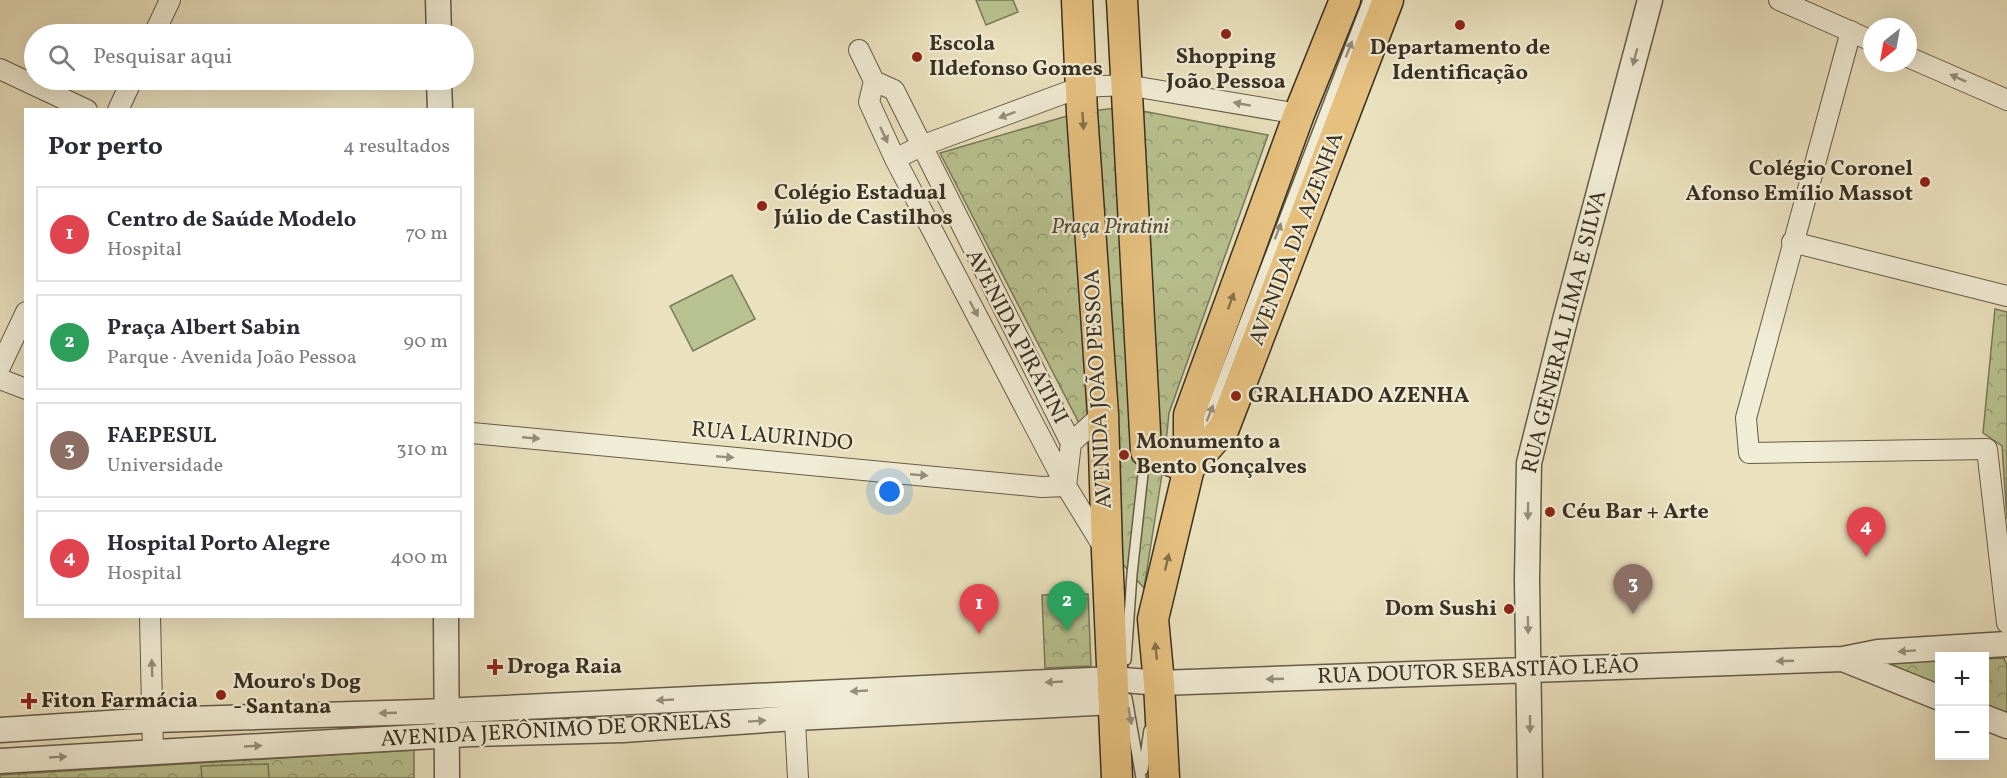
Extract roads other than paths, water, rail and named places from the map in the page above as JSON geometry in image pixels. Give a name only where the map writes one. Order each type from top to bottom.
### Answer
[{"type":"main road","name":"AVENIDA JOÃO PESSOA","points":[[1077,0],[1103,414],[1107,552],[1116,687],[1117,778]]},
{"type":"main road","name":"AVENIDA JOÃO PESSOA","points":[[1122,0],[1118,85],[1146,451],[1189,468]]},
{"type":"main road","name":"AVENIDA DA AZENHA","points":[[1159,683],[1153,619],[1189,468],[1189,415],[1299,114],[1345,0]]},
{"type":"main road","name":"AVENIDA DA AZENHA","points":[[1189,468],[1224,428],[1388,0]]},
{"type":"main road","points":[[1159,683],[1164,778]]},
{"type":"street","points":[[158,24],[170,0]]},
{"type":"street","points":[[438,0],[439,24]]},
{"type":"street","name":"RUA GENERAL LIMA E SILVA","points":[[1530,778],[1527,580],[1529,464],[1650,0]]},
{"type":"street","points":[[1779,0],[1863,37]]},
{"type":"street","points":[[1851,31],[1746,418],[1749,453],[1987,449],[2007,623]]},
{"type":"street","name":"AVENIDA PIRATINI","points":[[860,50],[874,81],[869,102],[895,159],[1066,486],[1107,552]]},
{"type":"street","points":[[1917,61],[2007,100]]},
{"type":"street","points":[[0,69],[24,80]]},
{"type":"street","name":"AVENIDA PIRATINI","points":[[874,81],[894,90],[1071,443],[1066,486]]},
{"type":"street","points":[[895,159],[921,146],[1081,87],[1118,85],[1299,114]]},
{"type":"street","points":[[45,90],[83,108]]},
{"type":"street","points":[[119,108],[127,90]]},
{"type":"street","points":[[440,90],[440,108]]},
{"type":"street","points":[[1792,242],[2007,296]]},
{"type":"street","points":[[0,368],[24,316]]},
{"type":"street","points":[[0,379],[24,388]]},
{"type":"street","name":"AVENIDA PIRATINI","points":[[1071,443],[1103,414]]},
{"type":"street","name":"RUA LAURINDO","points":[[474,433],[1042,487],[1066,486]]},
{"type":"street","points":[[150,618],[153,752]]},
{"type":"street","points":[[446,618],[447,778]]},
{"type":"street","name":"RUA DOUTOR SEBASTIÃO LEÃO","points":[[1116,687],[1159,683],[1843,659],[1878,652],[2007,644]]},
{"type":"street","name":"RUA DOUTOR SEBASTIÃO LEÃO","points":[[1843,659],[1935,696]]},
{"type":"street","name":"AVENIDA JERÔNIMO DE ORNELAS","points":[[0,730],[154,720],[287,717],[623,702],[794,706],[1116,687]]},
{"type":"street","points":[[623,702],[623,730]]},
{"type":"street","points":[[794,706],[798,778]]},
{"type":"street","name":"AVENIDA JERÔNIMO DE ORNELAS","points":[[0,761],[447,735],[623,730],[794,706]]},
{"type":"street","points":[[287,717],[287,744]]},
{"type":"street","points":[[1989,719],[2007,726]]},
{"type":"lane","points":[[1189,468],[1368,0]]},
{"type":"lane","points":[[1131,361],[1146,451],[1116,687],[1141,778]]},
{"type":"lane","points":[[1141,778],[1159,683]]},
{"type":"lane","points":[[1116,687],[1141,778]]},
{"type":"place","name":"Departamento de Identificação","points":[[1460,25]]},
{"type":"place","name":"Shopping João Pessoa","points":[[1226,34]]},
{"type":"place","name":"Escola Ildefonso Gomes","points":[[917,57]]},
{"type":"place","name":"Colégio Coronel Afonso Emílio Massot","points":[[1925,182]]},
{"type":"place","name":"Colégio Estadual Júlio de Castilhos","points":[[762,206]]},
{"type":"place","name":"GRALHADO AZENHA","points":[[1236,396]]},
{"type":"place","name":"Monumento a Bento Gonçalves","points":[[1124,455]]},
{"type":"place","name":"Céu Bar + Arte","points":[[1550,512]]},
{"type":"place","name":"Hospital Porto Alegre","points":[[1866,557]]},
{"type":"place","name":"Dom Sushi","points":[[1509,609]]},
{"type":"place","name":"FAEPESUL","points":[[1633,614]]},
{"type":"place","name":"Praça Albert Sabin","points":[[1067,631]]},
{"type":"place","name":"Centro de Saúde Modelo","points":[[979,634]]},
{"type":"place","name":"Droga Raia","points":[[495,667]]},
{"type":"place","name":"Mouro's Dog - Santana","points":[[221,695]]},
{"type":"place","name":"Fiton Farmácia","points":[[29,701]]},
{"type":"park label","name":"Praça Piratini","points":[[1110,227]]}]
